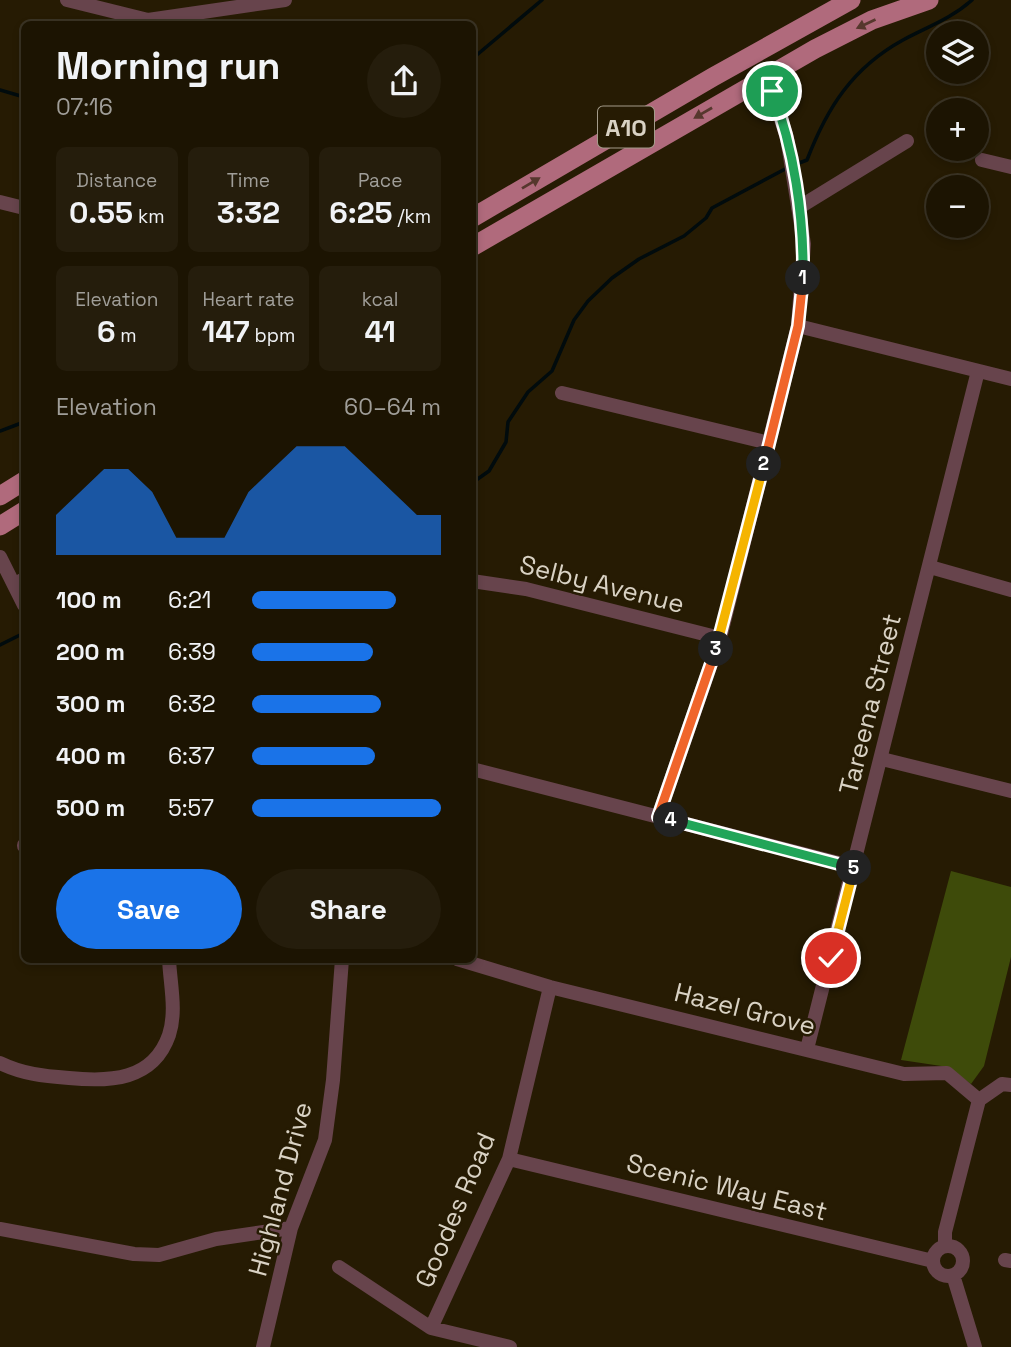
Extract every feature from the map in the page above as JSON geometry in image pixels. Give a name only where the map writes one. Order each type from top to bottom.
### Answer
[{"type":"main road","name":"A10","points":[[476,216],[780,38],[851,0]]},
{"type":"main road","name":"A10","points":[[476,245],[766,76],[872,20],[929,0]]},
{"type":"main road","points":[[713,77],[751,71],[766,76],[768,64],[780,38]]},
{"type":"main road","points":[[0,496],[21,483]]},
{"type":"main road","points":[[0,526],[21,513]]},
{"type":"street","points":[[67,0],[148,20],[280,0]]},
{"type":"street","points":[[658,817],[720,638],[798,326],[804,244],[790,158],[778,105],[766,76]]},
{"type":"street","points":[[798,208],[907,141]]},
{"type":"street","points":[[986,161],[1011,167]]},
{"type":"street","points":[[0,202],[21,207]]},
{"type":"street","points":[[798,326],[1011,379]]},
{"type":"street","name":"Tareena Street","points":[[807,1049],[978,371]]},
{"type":"street","points":[[562,393],[769,443]]},
{"type":"street","points":[[0,557],[19,578]]},
{"type":"street","points":[[930,567],[1011,590]]},
{"type":"street","name":"Selby Avenue","points":[[476,582],[526,589],[720,638]]},
{"type":"street","points":[[882,759],[1011,791]]},
{"type":"street","points":[[476,770],[854,867]]},
{"type":"street","points":[[0,1063],[29,1075],[87,1080],[113,1080],[142,1069],[163,1048],[171,1026],[169,963]]},
{"type":"street","name":"Highland Drive","points":[[263,1347],[291,1228],[324,1140],[333,1080],[342,963]]},
{"type":"street","name":"Hazel Grove","points":[[470,963],[550,987],[904,1074],[947,1073],[979,1100]]},
{"type":"street","name":"Goodes Road","points":[[431,1328],[509,1159],[550,987]]},
{"type":"street","points":[[945,1246],[945,1233],[979,1100],[1002,1084],[1011,1085]]},
{"type":"street","name":"Scenic Way East","points":[[509,1159],[933,1261]]},
{"type":"street","points":[[0,1229],[134,1254],[159,1255],[216,1239],[291,1228]]},
{"type":"street","points":[[945,1246],[953,1247],[962,1256],[960,1269],[953,1275],[940,1273],[933,1261],[935,1254],[945,1246]]},
{"type":"street","points":[[340,1267],[431,1328],[510,1347]]},
{"type":"street","points":[[953,1275],[975,1347]]},
{"type":"green space","points":[[951,871],[1011,887],[1011,957],[984,1066],[971,1084],[948,1067],[901,1060]]},
{"type":"waterway","points":[[476,56],[542,0]]},
{"type":"waterway","points":[[794,165],[807,160],[823,123],[843,91],[869,63],[903,40],[947,18],[972,0]]},
{"type":"waterway","points":[[0,90],[21,96]]},
{"type":"waterway","points":[[476,480],[489,471],[506,442],[508,422],[528,392],[552,371],[574,320],[588,301],[612,278],[639,259],[684,236],[706,218],[712,208],[787,168]]},
{"type":"waterway","points":[[0,431],[21,423]]},
{"type":"waterway","points":[[0,645],[21,634]]},
{"type":"route","points":[[772,91],[787,138],[804,244],[798,326],[720,638],[658,817],[854,867],[831,958]]}]
